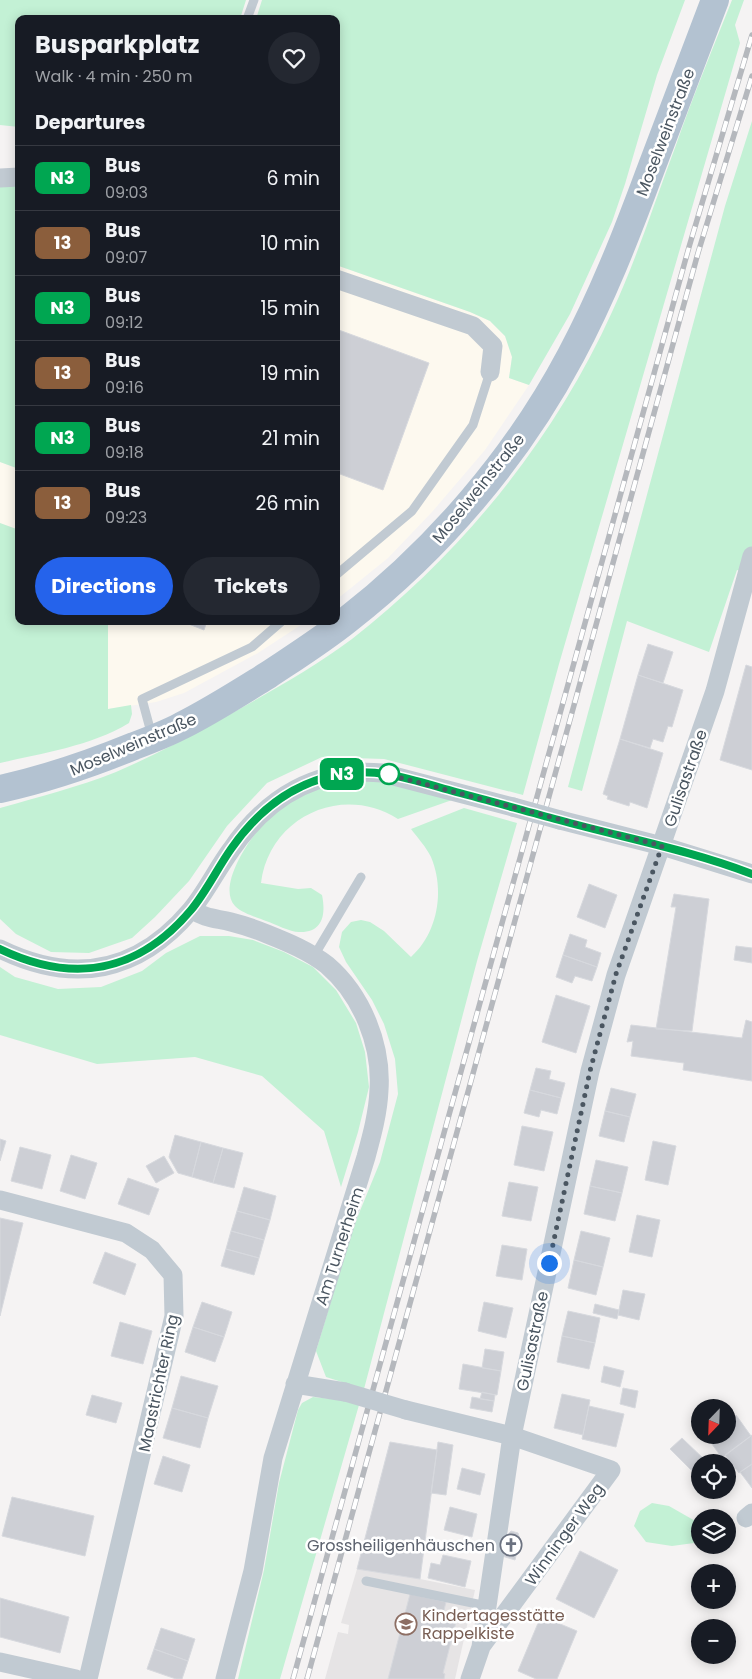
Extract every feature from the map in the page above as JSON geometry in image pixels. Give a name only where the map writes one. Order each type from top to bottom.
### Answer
[{"type":"main road","name":"Moselweinstraße","points":[[0,789],[51,777],[82,767],[178,728],[233,697],[299,655],[349,619],[391,583],[460,514],[516,444],[536,414],[570,357],[600,297],[715,0]]},
{"type":"street","points":[[0,178],[15,178]]},
{"type":"street","points":[[340,280],[472,326],[493,346],[490,372]]},
{"type":"street","name":"Gulisastraße","points":[[470,1679],[481,1647],[512,1436],[590,1071],[616,974],[715,691],[749,582],[752,556]]},
{"type":"street","points":[[0,949],[38,963],[74,969],[107,966],[125,960],[156,944],[192,909],[231,848],[248,827],[281,797],[321,779],[352,772],[382,773],[662,846],[752,874]]},
{"type":"street","name":"Am Turnerheim","points":[[192,909],[201,916],[264,932],[285,941],[314,956],[336,973],[347,986],[364,1015],[371,1033],[379,1071],[379,1090],[374,1125],[362,1174],[273,1458],[253,1571],[225,1679]]},
{"type":"street","points":[[0,936],[22,954],[38,963]]},
{"type":"street","name":"Maastrichter Ring","points":[[0,1200],[126,1233],[152,1250],[173,1274],[174,1316],[88,1679]]},
{"type":"street","points":[[296,1384],[345,1392],[406,1410],[512,1436]]},
{"type":"street","name":"Winninger Weg","points":[[481,1647],[611,1470],[512,1436]]},
{"type":"street","points":[[0,1662],[76,1679]]},
{"type":"lane","points":[[249,15],[254,0]]},
{"type":"lane","points":[[340,572],[412,511],[473,426],[490,372]]},
{"type":"lane","points":[[154,738],[142,698],[252,647],[277,625]]},
{"type":"lane","points":[[314,956],[361,877]]},
{"type":"lane","points":[[366,1580],[486,1606]]},
{"type":"shaded area","points":[[340,266],[470,312],[490,321],[505,336],[512,357],[509,378],[529,385],[485,450],[432,512],[388,558],[340,597]]},
{"type":"shaded area","points":[[0,462],[15,468],[15,529],[0,523]]},
{"type":"shaded area","points":[[108,625],[301,625],[258,653],[184,693],[156,702],[108,709]]},
{"type":"shaded area","name":"Kindertagesstätte Rappelkiste","points":[[357,1569],[475,1590],[455,1679],[325,1679],[338,1632],[348,1634],[349,1625],[341,1623]]},
{"type":"green space","points":[[0,0],[246,0],[241,15],[15,15],[15,127],[0,125]]},
{"type":"green space","points":[[262,0],[685,0],[657,75],[612,222],[570,314],[529,385],[509,378],[512,357],[505,336],[490,321],[470,312],[340,266],[340,15],[257,15]]},
{"type":"green space","points":[[732,0],[744,0],[735,25],[740,43],[559,664],[523,795],[384,759],[322,757],[267,783],[227,826],[189,881],[132,938],[89,953],[51,952],[16,934],[0,919],[0,808],[73,787],[116,772],[193,734],[304,672],[352,639],[392,606],[431,570],[502,491],[562,405],[589,359],[612,312],[638,250],[689,108]]},
{"type":"green space","points":[[752,121],[752,575],[737,570],[709,652],[627,621],[582,791],[568,787],[725,206]]},
{"type":"green space","points":[[15,184],[15,468],[0,462],[0,186]]},
{"type":"green space","points":[[0,523],[15,529],[15,625],[108,625],[108,709],[131,705],[132,714],[129,723],[99,738],[66,748],[0,763]]},
{"type":"green space","points":[[363,779],[397,785],[452,800],[398,819],[376,809],[354,805],[332,806],[312,813],[293,824],[278,840],[267,860],[261,883],[298,889],[311,888],[322,895],[323,915],[318,926],[307,931],[291,931],[238,909],[230,896],[230,884],[234,869],[251,840],[270,816],[287,803],[318,787]]},
{"type":"green space","points":[[464,808],[517,823],[477,961],[364,1389],[326,1377],[316,1351],[353,1228],[380,1162],[398,1094],[395,1059],[384,1024],[372,1000],[346,962],[339,947],[342,932],[351,922],[361,920],[370,922],[384,931],[411,957],[420,947],[433,924],[438,897],[438,883],[431,857],[411,829]]},
{"type":"green space","points":[[200,936],[229,936],[253,940],[284,952],[313,967],[336,990],[356,1023],[365,1052],[369,1087],[358,1132],[341,1187],[324,1131],[262,1076],[195,1057],[97,1064],[0,1035],[0,967],[15,977],[58,989],[101,987],[142,971],[166,953]]},
{"type":"green space","points":[[313,1397],[343,1400],[359,1405],[280,1679],[238,1679],[264,1570],[279,1483],[298,1410],[302,1403]]},
{"type":"green space","points":[[652,1503],[669,1506],[691,1519],[691,1543],[672,1546],[646,1542],[634,1526],[640,1511]]},
{"type":"building","points":[[340,330],[429,363],[383,490],[340,474]]},
{"type":"building","points":[[191,625],[206,625],[204,630]]},
{"type":"building","points":[[648,644],[673,652],[663,683],[638,675]]},
{"type":"building","points":[[746,665],[752,667],[752,770],[720,760]]},
{"type":"building","points":[[638,675],[683,690],[672,727],[668,726],[663,742],[653,739],[650,748],[620,739]]},
{"type":"building","points":[[620,739],[663,753],[647,808],[630,802],[629,806],[607,799],[608,796],[603,794]]},
{"type":"building","points":[[589,884],[617,895],[605,928],[577,917]]},
{"type":"building","points":[[674,894],[709,899],[692,1031],[656,1029],[676,907],[671,907]]},
{"type":"building","points":[[570,934],[587,940],[585,947],[601,953],[597,967],[563,955]]},
{"type":"building","points":[[736,946],[752,948],[752,963],[734,960]]},
{"type":"building","points":[[563,955],[597,967],[592,981],[575,976],[572,983],[556,977]]},
{"type":"building","points":[[556,995],[590,1006],[576,1053],[542,1042]]},
{"type":"building","points":[[746,1020],[752,1022],[752,1081],[683,1070],[684,1063],[631,1056],[633,1041],[627,1042],[631,1025],[742,1038]]},
{"type":"building","points":[[536,1068],[551,1071],[549,1079],[565,1083],[561,1098],[530,1090]]},
{"type":"building","points":[[611,1088],[636,1094],[630,1117],[605,1111]]},
{"type":"building","points":[[530,1090],[561,1098],[557,1114],[541,1110],[539,1117],[524,1113]]},
{"type":"building","points":[[605,1111],[630,1117],[624,1142],[599,1136]]},
{"type":"building","points":[[522,1126],[553,1132],[544,1171],[514,1165]]},
{"type":"building","points":[[175,1135],[201,1142],[192,1177],[178,1173],[169,1157]]},
{"type":"building","points":[[0,1139],[6,1141],[0,1161]]},
{"type":"building","points":[[653,1141],[676,1146],[668,1185],[645,1180]]},
{"type":"building","points":[[201,1142],[223,1148],[213,1183],[192,1177]]},
{"type":"building","points":[[20,1147],[51,1155],[42,1189],[11,1181]]},
{"type":"building","points":[[223,1148],[243,1153],[234,1188],[213,1183]]},
{"type":"building","points":[[71,1155],[97,1163],[85,1199],[60,1191]]},
{"type":"building","points":[[164,1156],[174,1173],[156,1183],[146,1166]]},
{"type":"building","points":[[596,1160],[628,1167],[622,1193],[590,1186]]},
{"type":"building","points":[[128,1178],[159,1189],[149,1215],[118,1204]]},
{"type":"building","points":[[509,1182],[538,1187],[531,1221],[502,1216]]},
{"type":"building","points":[[590,1186],[622,1193],[615,1221],[584,1214]]},
{"type":"building","points":[[244,1187],[276,1196],[270,1220],[237,1211]]},
{"type":"building","points":[[237,1211],[270,1220],[264,1240],[231,1231]]},
{"type":"building","points":[[637,1215],[660,1220],[652,1257],[629,1252]]},
{"type":"building","points":[[0,1218],[23,1223],[0,1316]]},
{"type":"building","points":[[231,1231],[264,1240],[259,1258],[226,1249]]},
{"type":"building","points":[[581,1231],[610,1238],[603,1267],[574,1260]]},
{"type":"building","points":[[502,1245],[527,1249],[522,1280],[496,1276]]},
{"type":"building","points":[[226,1249],[259,1258],[254,1275],[221,1266]]},
{"type":"building","points":[[105,1252],[136,1264],[125,1295],[93,1283]]},
{"type":"building","points":[[574,1260],[603,1267],[596,1295],[568,1288]]},
{"type":"building","points":[[623,1290],[645,1294],[639,1320],[618,1315]]},
{"type":"building","points":[[202,1302],[232,1312],[224,1337],[193,1327]]},
{"type":"building","points":[[484,1302],[513,1308],[506,1338],[478,1331]]},
{"type":"building","points":[[595,1304],[619,1310],[617,1319],[593,1313]]},
{"type":"building","points":[[568,1311],[600,1318],[595,1343],[562,1336]]},
{"type":"building","points":[[120,1322],[152,1331],[143,1364],[111,1356]]},
{"type":"building","points":[[193,1327],[224,1337],[215,1362],[185,1352]]},
{"type":"building","points":[[562,1336],[595,1343],[589,1369],[557,1362]]},
{"type":"building","points":[[485,1349],[504,1352],[501,1371],[482,1368]]},
{"type":"building","points":[[463,1364],[501,1371],[497,1395],[459,1389]]},
{"type":"building","points":[[604,1366],[624,1371],[620,1387],[601,1382]]},
{"type":"building","points":[[181,1376],[218,1386],[208,1418],[172,1408]]},
{"type":"building","points":[[623,1388],[638,1391],[635,1408],[620,1404]]},
{"type":"building","points":[[482,1392],[495,1395],[494,1401],[480,1399]]},
{"type":"building","points":[[562,1394],[590,1400],[583,1435],[554,1428]]},
{"type":"building","points":[[92,1395],[122,1403],[116,1423],[86,1415]]},
{"type":"building","points":[[472,1397],[494,1401],[492,1412],[470,1408]]},
{"type":"building","points":[[589,1406],[624,1414],[616,1447],[582,1439]]},
{"type":"building","points":[[172,1408],[208,1418],[200,1448],[163,1438]]},
{"type":"building","points":[[736,1415],[751,1436],[727,1454],[719,1454],[712,1444],[736,1444]]},
{"type":"building","points":[[752,1435],[752,1464],[739,1473],[736,1469],[736,1454],[726,1454]]},
{"type":"building","points":[[682,1438],[699,1454],[691,1454],[691,1470],[670,1449]]},
{"type":"building","points":[[390,1442],[437,1450],[420,1579],[357,1569]]},
{"type":"building","points":[[438,1442],[453,1445],[446,1495],[431,1493]]},
{"type":"building","points":[[163,1456],[190,1465],[182,1492],[154,1484]]},
{"type":"building","points":[[752,1464],[752,1488],[740,1472]]},
{"type":"building","points":[[462,1468],[485,1474],[480,1495],[457,1489]]},
{"type":"building","points":[[12,1497],[94,1516],[85,1556],[2,1536]]},
{"type":"building","points":[[450,1507],[477,1514],[472,1537],[444,1530]]},
{"type":"building","points":[[511,1531],[518,1533],[520,1539],[515,1560],[502,1556],[507,1535]]},
{"type":"building","points":[[580,1551],[618,1570],[594,1618],[556,1599]]},
{"type":"building","points":[[443,1555],[471,1561],[465,1587],[428,1578],[431,1563],[440,1565]]},
{"type":"building","points":[[410,1594],[446,1602],[442,1618],[456,1622],[443,1673],[445,1674],[444,1679],[388,1679]]},
{"type":"building","points":[[0,1598],[69,1617],[60,1653],[0,1637]]},
{"type":"building","points":[[541,1616],[577,1631],[557,1679],[536,1679],[518,1671]]},
{"type":"building","points":[[161,1628],[195,1639],[188,1661],[154,1649]]},
{"type":"building","points":[[154,1649],[188,1661],[182,1679],[176,1679],[147,1669]]},
{"type":"railway","points":[[293,1679],[689,247],[752,35]]},
{"type":"railway","points":[[307,1679],[698,253],[752,76]]},
{"type":"bus line","name":"N3","points":[[0,949],[50,966],[74,969],[107,966],[142,953],[166,936],[192,909],[231,848],[248,827],[281,797],[321,779],[352,772],[366,771],[399,776],[662,846],[752,874]]},
{"type":"place","name":"Grossheiligenhäuschen","points":[[511,1545]]},
{"type":"place","name":"Kindertagesstätte Rappelkiste","points":[[406,1624]]},
{"type":"route","points":[[389,774],[382,773],[662,846],[616,974],[590,1071],[549,1263]]}]
